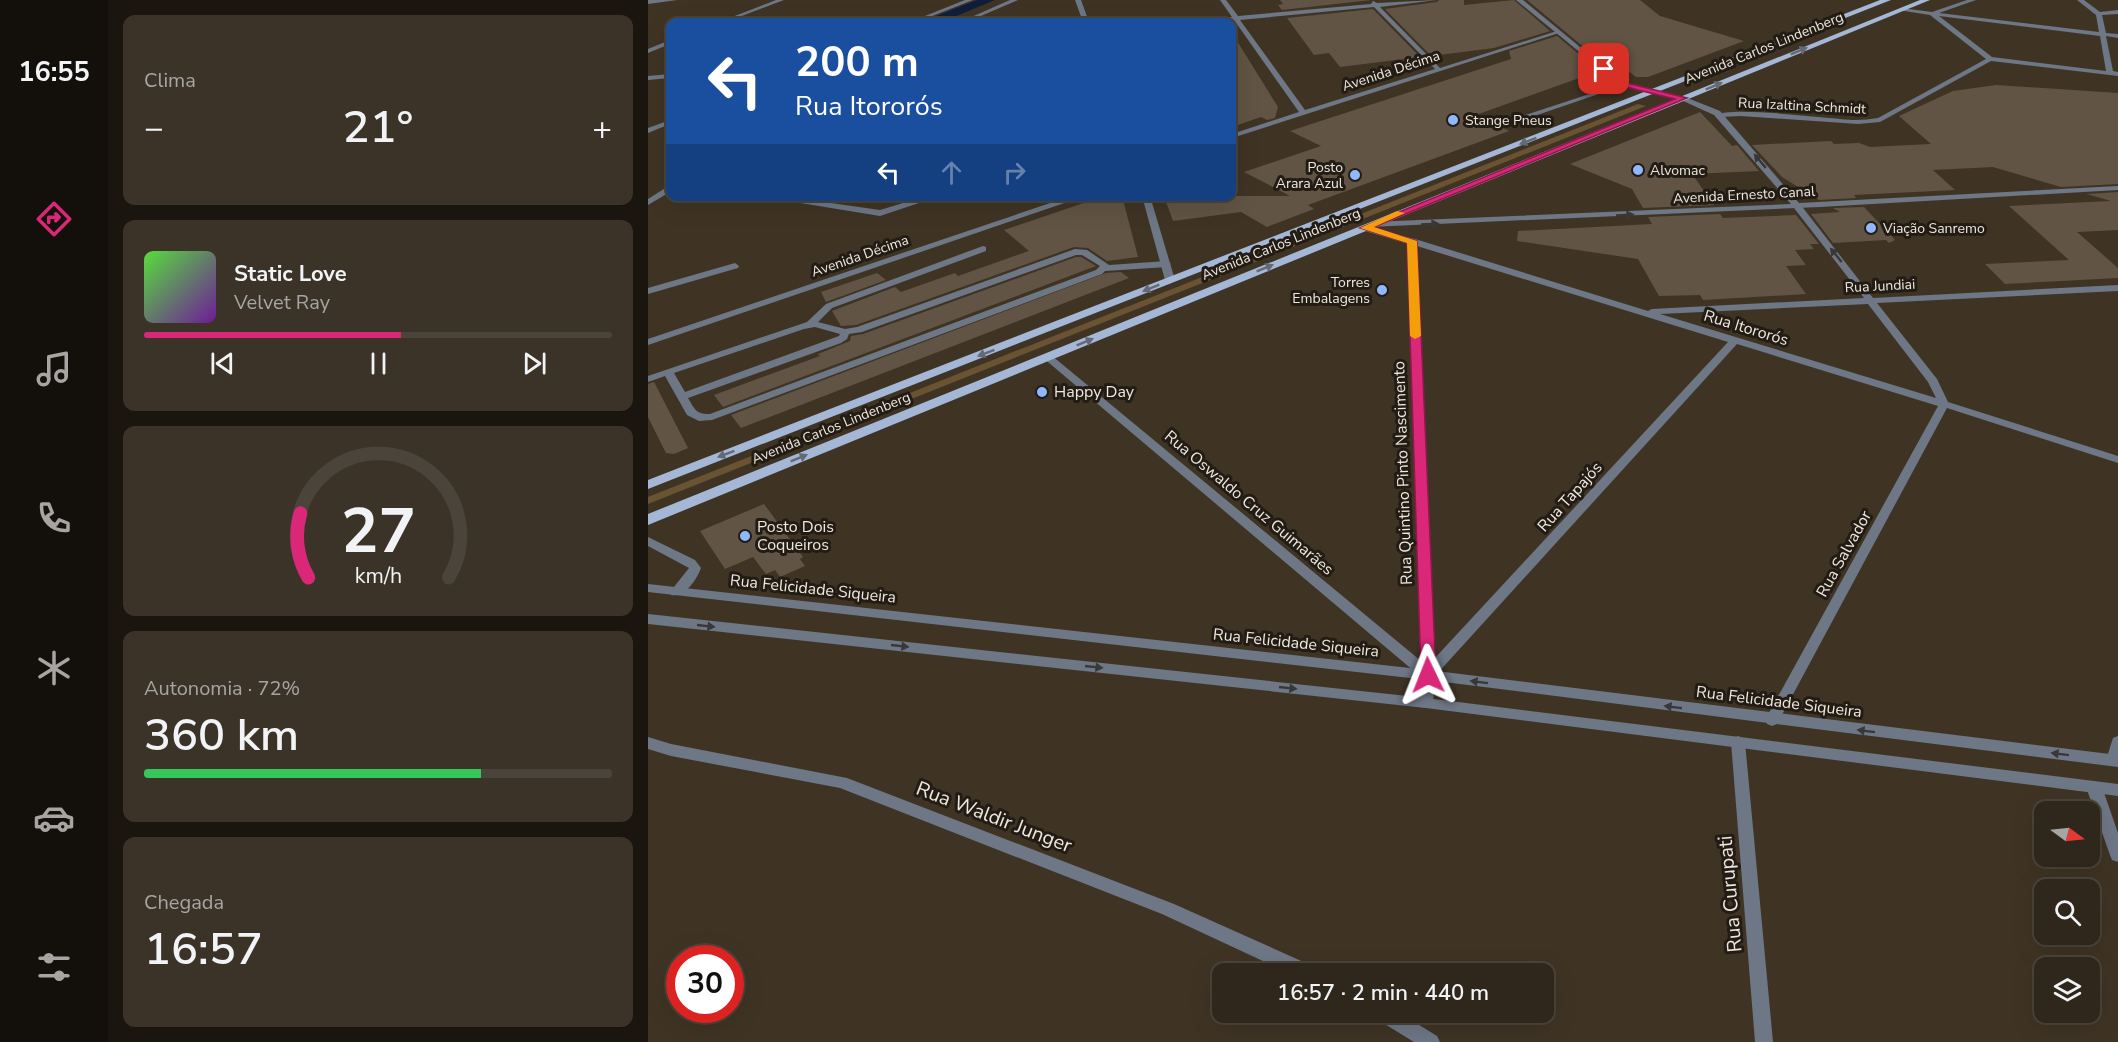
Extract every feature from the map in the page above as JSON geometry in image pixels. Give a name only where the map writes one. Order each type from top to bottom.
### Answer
[{"type":"main road","name":"Avenida Carlos Lindenberg","points":[[648,485],[1887,0]]},
{"type":"main road","name":"Avenida Carlos Lindenberg","points":[[648,520],[1926,0]]},
{"type":"street","points":[[648,2],[674,0]]},
{"type":"street","points":[[733,18],[781,0]]},
{"type":"street","points":[[923,18],[970,0]]},
{"type":"street","points":[[972,18],[1015,0]]},
{"type":"street","points":[[1078,0],[1085,18]]},
{"type":"street","points":[[1223,0],[1234,18]]},
{"type":"street","points":[[1236,19],[1373,3],[1434,0]]},
{"type":"street","points":[[1519,0],[1625,84],[1683,98],[1720,115],[1872,300],[1933,381],[1944,404]]},
{"type":"street","points":[[1931,13],[1973,0]]},
{"type":"street","points":[[2080,0],[2099,14],[2118,12]]},
{"type":"street","points":[[1373,3],[1439,70]]},
{"type":"street","points":[[1901,10],[2118,36]]},
{"type":"street","points":[[1931,13],[1990,59],[2114,73],[2099,14]]},
{"type":"street","points":[[1236,20],[1304,114]]},
{"type":"street","name":"Avenida Décima","points":[[1236,135],[1559,32]]},
{"type":"street","points":[[648,51],[666,44]]},
{"type":"street","name":"Rua Izaltina Schmidt","points":[[1720,115],[1748,114],[1858,122],[1880,120],[1990,59]]},
{"type":"street","points":[[648,78],[666,76]]},
{"type":"street","points":[[1514,120],[1625,84]]},
{"type":"street","points":[[648,131],[666,124]]},
{"type":"street","name":"Avenida Ernesto Canal","points":[[1368,226],[2118,188]]},
{"type":"street","points":[[648,203],[666,192]]},
{"type":"street","points":[[796,201],[879,213],[919,201]]},
{"type":"street","name":"Avenida Décima","points":[[648,342],[1066,201]]},
{"type":"street","points":[[1148,201],[1170,280]]},
{"type":"street","name":"Rua Itororós","points":[[1368,226],[2118,460]]},
{"type":"street","name":"Rua Quintino Pinto Nascimento","points":[[1412,241],[1428,675],[1426,703]]},
{"type":"street","points":[[648,379],[810,325],[829,306],[984,249]]},
{"type":"street","points":[[810,325],[845,332],[859,330],[1075,252],[1084,252],[1103,264],[1105,268]]},
{"type":"street","points":[[668,372],[694,416],[712,417],[1105,268],[1167,264]]},
{"type":"street","points":[[648,291],[735,266]]},
{"type":"street","name":"Rua Jundiai","points":[[1642,312],[2118,288]]},
{"type":"street","points":[[682,397],[838,341],[844,337],[845,332]]},
{"type":"street","name":"Rua Tapajós","points":[[1428,675],[1735,340]]},
{"type":"street","name":"Rua Oswaldo Cruz Guimarães","points":[[1047,357],[1428,675]]},
{"type":"street","name":"Rua Salvador","points":[[1772,720],[1944,404]]},
{"type":"street","points":[[648,541],[691,563],[695,568],[692,575],[676,592]]},
{"type":"street","name":"Rua Felicidade Siqueira","points":[[648,588],[1428,675],[1772,720],[2115,761]]},
{"type":"street","points":[[648,619],[1426,703],[2118,790]]},
{"type":"street","name":"Rua Curupati","points":[[1738,742],[1764,1042]]},
{"type":"street","points":[[2115,761],[2118,742]]},
{"type":"street","name":"Rua Waldir Junger","points":[[648,743],[671,750],[842,782],[1168,909],[1287,963]]},
{"type":"street","points":[[2094,787],[2118,855]]},
{"type":"street","points":[[1399,1023],[1431,1042]]},
{"type":"shaded area","points":[[1638,104],[1646,106],[648,504],[648,497]]},
{"type":"water","points":[[977,0],[995,0],[952,18],[931,18]]},
{"type":"building","points":[[1280,0],[1371,0],[1282,10],[1278,5],[1283,4]]},
{"type":"building","points":[[1439,0],[1464,0],[1464,5],[1514,0],[1550,31],[1494,48],[1431,56],[1385,9]]},
{"type":"building","points":[[1527,0],[1640,0],[1660,16],[1744,41],[1648,77],[1636,77],[1619,64],[1609,68]]},
{"type":"building","points":[[1373,9],[1420,57],[1340,67],[1329,53],[1314,55],[1287,18]]},
{"type":"building","points":[[1557,36],[1599,71],[1476,115],[1509,131],[1308,205],[1314,209],[1267,227],[1241,212],[1173,221],[1166,201],[1236,201],[1236,196],[1290,196],[1244,172],[1321,146],[1290,131],[1511,59],[1509,51]]},
{"type":"building","points":[[1236,39],[1278,107],[1275,118],[1267,120],[1261,117],[1236,126]]},
{"type":"building","points":[[1996,85],[2118,93],[2118,184],[2061,187],[1993,167],[1933,170],[1955,190],[1854,195],[1856,198],[1819,200],[1782,177],[1752,145],[1831,141],[1834,144],[1859,143],[1870,147],[1931,144],[1899,116],[1953,91]]},
{"type":"building","points":[[1700,112],[1732,146],[1737,145],[1759,171],[1692,174],[1714,205],[1643,208],[1632,189],[1570,164]]},
{"type":"building","points":[[2118,192],[2118,230],[2077,232],[2118,268],[2118,278],[2005,284],[1985,264],[2069,260],[2009,206],[2111,201],[2087,194]]},
{"type":"building","points":[[1089,201],[1123,201],[1138,257],[1107,261],[1088,248],[1074,247],[856,325],[841,326],[832,311],[895,287],[901,292],[955,273],[958,276],[1029,251],[1004,230]]},
{"type":"building","points":[[1864,207],[1895,240],[1889,243],[1886,240],[1833,243],[1811,214],[1840,212],[1833,208]]},
{"type":"building","points":[[1720,214],[1723,218],[1796,215],[1819,244],[1810,244],[1814,249],[1795,250],[1806,265],[1786,266],[1806,294],[1703,300],[1700,295],[1659,296],[1638,259],[1517,241],[1518,231],[1652,224],[1648,217]]},
{"type":"building","points":[[1081,257],[1096,266],[723,407],[714,395],[820,356],[818,354],[850,341],[851,336],[863,334]]},
{"type":"building","points":[[1121,272],[1129,278],[741,428],[731,415],[1106,273]]},
{"type":"building","points":[[877,273],[886,280],[826,302],[821,292]]},
{"type":"building","points":[[654,382],[688,448],[674,454],[666,453],[648,417],[648,384]]},
{"type":"building","name":"Posto Dois Coqueiros","points":[[764,504],[803,557],[800,559],[805,566],[780,577],[775,570],[766,574],[753,557],[725,569],[700,531]]},
{"type":"slow traffic","points":[[1401,213],[1365,228],[1412,241],[1415,336]]},
{"type":"place","name":"Stange Pneus","points":[[1453,120]]},
{"type":"place","name":"Alvomac","points":[[1638,170]]},
{"type":"place","name":"Posto Arara Azul","points":[[1355,175]]},
{"type":"place","name":"Viação Sanremo","points":[[1871,228]]},
{"type":"place","name":"Torres Embalagens","points":[[1382,290]]},
{"type":"place","name":"Happy Day","points":[[1042,392]]},
{"type":"place","name":"Posto Dois Coqueiros","points":[[745,536]]},
{"type":"route","points":[[1428,675],[1412,241],[1365,228],[1683,98],[1642,90],[1625,84],[1604,69]]}]
